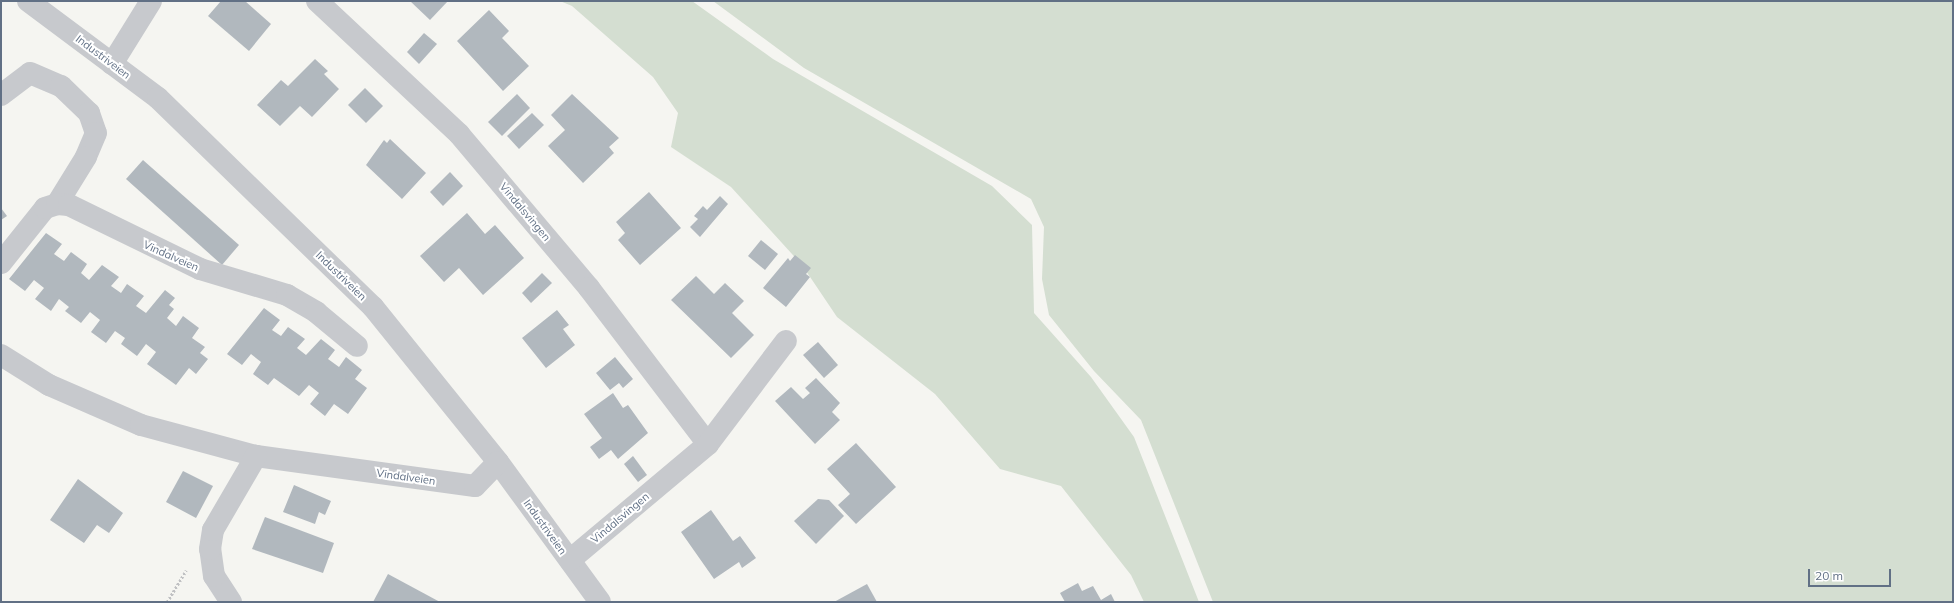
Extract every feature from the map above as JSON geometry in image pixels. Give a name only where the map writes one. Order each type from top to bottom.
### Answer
[{"type":"street","name":"Industriveien","points":[[28,1],[158,98],[373,307],[498,462],[600,602]]},
{"type":"street","points":[[112,64],[151,1]]},
{"type":"street","name":"Vindalsvingen","points":[[317,1],[459,134],[589,288],[708,444]]},
{"type":"street","points":[[1,95],[30,73],[61,86],[89,113],[96,133],[86,158],[57,204],[45,208],[1,263]]},
{"type":"street","name":"Vindalveien","points":[[57,204],[74,208],[200,269],[287,295],[316,312],[357,346]]},
{"type":"street","name":"Vindalsvingen","points":[[570,560],[708,444],[786,341]]},
{"type":"street","name":"Vindalveien","points":[[1,355],[49,385],[141,425],[256,456],[475,486],[498,462]]},
{"type":"street","points":[[231,602],[214,576],[210,549],[213,530],[256,456]]},
{"type":"shaded area","points":[[560,1],[692,1],[773,59],[992,186],[1032,225],[1034,313],[1091,377],[1134,437],[1199,602],[1144,602],[1131,575],[1061,486],[1000,469],[935,394],[837,317],[802,265],[731,187],[671,147],[678,113],[653,77],[572,6]]},
{"type":"shaded area","points":[[713,1],[1953,1],[1953,602],[1213,602],[1141,420],[1094,371],[1049,315],[1042,279],[1044,227],[1031,199],[804,68]]},
{"type":"building","points":[[221,1],[245,1],[271,24],[249,51],[208,16]]},
{"type":"building","points":[[410,1],[448,1],[430,20]]},
{"type":"building","points":[[489,10],[509,31],[502,38],[529,66],[503,91],[457,41]]},
{"type":"building","points":[[424,33],[437,44],[419,64],[407,52]]},
{"type":"building","points":[[315,59],[328,71],[324,74],[339,89],[312,117],[300,106],[280,126],[257,105],[281,80],[288,86]]},
{"type":"building","points":[[365,88],[383,106],[366,123],[348,105]]},
{"type":"building","points":[[517,94],[530,108],[502,136],[488,122]]},
{"type":"building","points":[[572,94],[619,138],[609,147],[614,153],[583,183],[548,146],[565,130],[551,115]]},
{"type":"building","points":[[532,113],[544,125],[519,149],[507,136]]},
{"type":"building","points":[[390,139],[426,173],[402,199],[366,165],[384,140],[387,143]]},
{"type":"building","points":[[143,160],[239,245],[222,265],[126,179]]},
{"type":"building","points":[[450,172],[463,186],[443,206],[430,192]]},
{"type":"building","points":[[649,192],[681,228],[640,265],[618,240],[625,233],[616,222]]},
{"type":"building","points":[[720,196],[728,204],[700,237],[690,227],[698,219],[694,216],[703,206],[707,210]]},
{"type":"building","points":[[1,208],[7,216],[1,220]]},
{"type":"building","points":[[467,213],[485,234],[495,225],[524,258],[483,295],[459,268],[444,282],[420,256]]},
{"type":"building","points":[[46,233],[62,244],[54,254],[64,261],[71,252],[87,264],[81,273],[89,280],[102,265],[119,277],[111,286],[121,293],[127,284],[144,296],[136,306],[146,313],[165,290],[175,298],[169,305],[174,309],[167,318],[176,326],[183,316],[199,328],[192,338],[205,347],[200,353],[208,359],[196,374],[189,368],[176,385],[147,364],[156,352],[146,344],[137,356],[121,344],[125,338],[115,331],[106,343],[91,332],[100,320],[90,312],[81,323],[65,311],[69,307],[59,299],[51,311],[35,299],[44,288],[34,280],[25,291],[9,279]]},
{"type":"building","points":[[761,240],[778,254],[765,270],[748,256]]},
{"type":"building","points":[[795,255],[811,268],[806,274],[810,277],[786,307],[763,288],[788,258],[790,261]]},
{"type":"building","points":[[542,273],[552,283],[531,303],[522,293]]},
{"type":"building","points":[[696,276],[714,294],[725,283],[744,301],[732,313],[754,335],[731,358],[671,300]]},
{"type":"building","points":[[264,308],[280,320],[272,330],[281,336],[288,327],[305,339],[297,348],[306,355],[321,339],[335,350],[328,359],[339,367],[346,357],[362,370],[355,379],[367,388],[348,414],[334,404],[325,416],[310,404],[319,393],[309,385],[299,396],[274,378],[268,385],[253,374],[261,362],[251,354],[242,365],[227,354]]},
{"type":"building","points":[[557,310],[569,325],[563,329],[575,345],[546,368],[522,338]]},
{"type":"building","points":[[818,342],[838,365],[824,378],[803,355]]},
{"type":"building","points":[[615,357],[633,379],[623,388],[619,383],[610,390],[596,373]]},
{"type":"building","points":[[816,378],[840,403],[832,412],[840,420],[815,444],[775,401],[791,387],[803,399],[810,393],[805,388]]},
{"type":"building","points":[[613,393],[623,408],[628,405],[648,433],[618,459],[611,450],[599,459],[590,447],[602,438],[584,414]]},
{"type":"building","points":[[856,443],[896,487],[856,524],[838,505],[850,494],[827,469]]},
{"type":"building","points":[[633,456],[647,475],[638,482],[624,464]]},
{"type":"building","points":[[183,471],[213,486],[196,518],[166,502]]},
{"type":"building","points":[[78,479],[123,513],[109,533],[97,525],[84,543],[50,520]]},
{"type":"building","points":[[294,485],[331,501],[325,515],[319,512],[315,524],[283,512]]},
{"type":"building","points":[[818,499],[829,500],[844,516],[816,544],[794,521]]},
{"type":"building","points":[[711,510],[733,541],[740,536],[756,558],[742,568],[739,562],[714,579],[681,532]]},
{"type":"building","points":[[265,517],[334,543],[323,573],[252,549]]},
{"type":"building","points":[[388,574],[440,602],[373,602]]},
{"type":"building","points":[[1078,583],[1082,591],[1093,586],[1101,600],[1111,594],[1115,602],[1065,602],[1060,593]]},
{"type":"building","points":[[867,584],[877,602],[834,602]]}]
